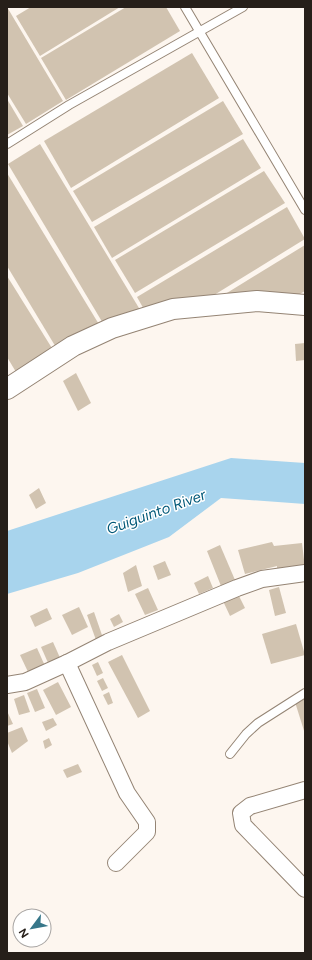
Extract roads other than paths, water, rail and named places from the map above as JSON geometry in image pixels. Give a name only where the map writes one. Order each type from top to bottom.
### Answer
[{"type":"street","points":[[7,389],[73,346],[112,328],[173,309],[257,301],[305,305]]},
{"type":"street","points":[[7,685],[25,682],[108,642],[237,588],[262,579],[305,574]]},
{"type":"street","points":[[67,663],[127,794],[147,822],[147,832],[116,863]]},
{"type":"street","points":[[305,790],[250,806],[241,813],[243,825],[298,871],[305,889]]},
{"type":"lane","points":[[186,7],[305,210]]},
{"type":"lane","points":[[7,144],[69,105],[243,7]]},
{"type":"lane","points":[[230,754],[258,723],[305,693]]},
{"type":"water","name":"Guiguinto River","points":[[231,458],[305,463],[305,504],[221,498],[169,537],[78,573],[7,594],[7,531]]}]
